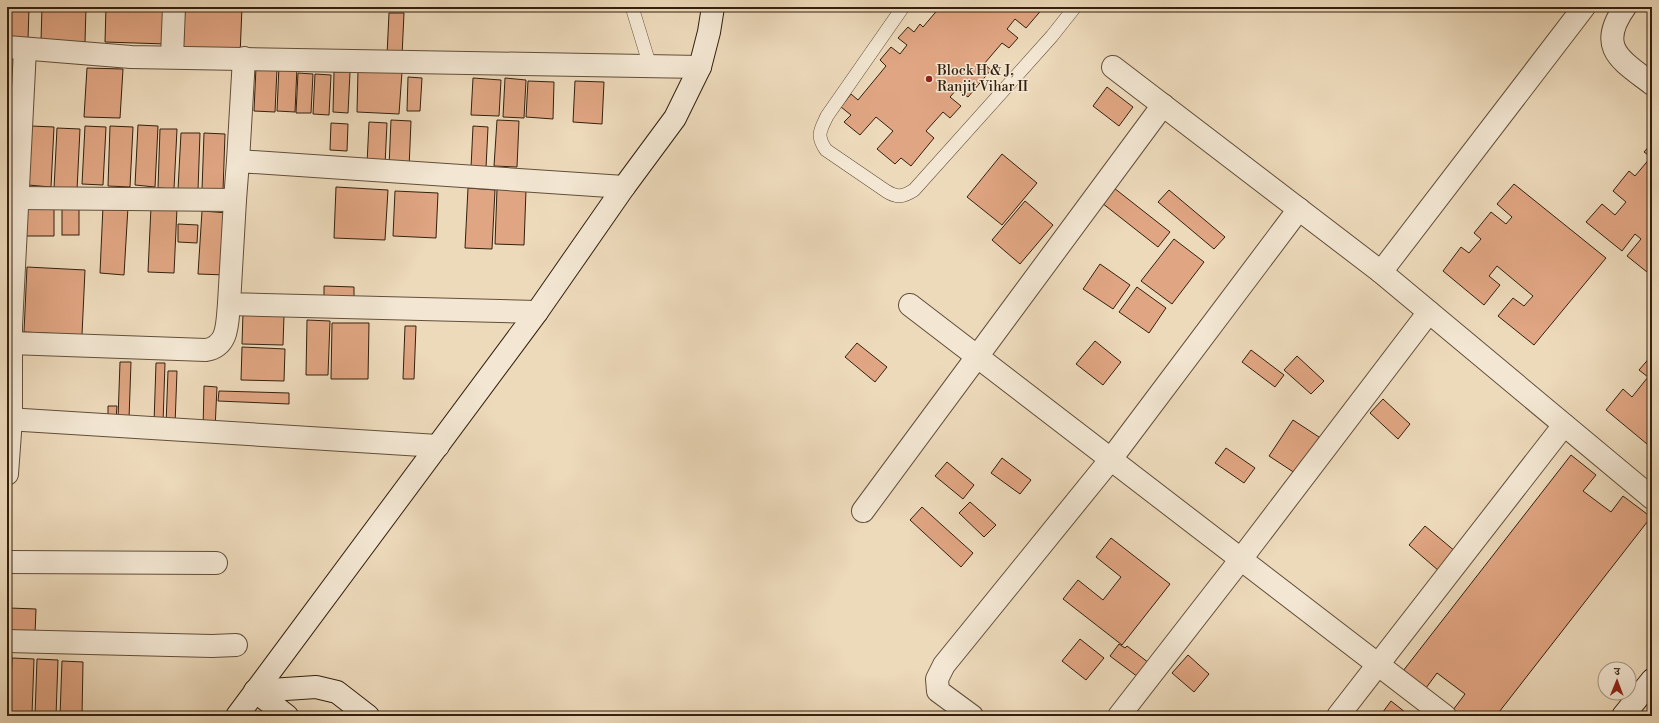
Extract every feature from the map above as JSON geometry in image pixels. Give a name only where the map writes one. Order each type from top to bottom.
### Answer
[{"type":"street","points":[[172,57],[174,7]]},
{"type":"street","points":[[237,716],[538,312],[624,187],[675,118],[700,67],[709,32],[713,7]]},
{"type":"street","points":[[1381,272],[1584,7]]},
{"type":"street","points":[[1625,7],[1617,19],[1612,33],[1614,49],[1620,59],[1652,84]]},
{"type":"street","points":[[7,474],[11,235],[17,198],[16,48],[131,57],[700,67]]},
{"type":"street","points":[[10,343],[206,350],[214,349],[221,343],[225,334],[230,304],[244,58]]},
{"type":"street","points":[[1113,67],[1381,272],[1652,498]]},
{"type":"street","points":[[863,511],[1163,106]]},
{"type":"street","points":[[238,161],[624,187]]},
{"type":"street","points":[[17,198],[235,200]]},
{"type":"street","points":[[972,716],[938,691],[937,679],[944,665],[1111,459],[1299,209]]},
{"type":"street","points":[[230,304],[538,312]]},
{"type":"street","points":[[910,305],[1445,716]]},
{"type":"street","points":[[1119,716],[1241,559],[1429,312]]},
{"type":"street","points":[[9,419],[438,446]]},
{"type":"street","points":[[1338,716],[1564,425]]},
{"type":"street","points":[[7,562],[216,563]]},
{"type":"street","points":[[7,641],[212,646],[236,645]]},
{"type":"street","points":[[1623,716],[1652,680]]},
{"type":"street","points":[[255,691],[316,686],[337,692],[368,716]]},
{"type":"street","points":[[255,691],[287,716]]},
{"type":"lane","points":[[632,7],[650,66]]},
{"type":"lane","points":[[903,7],[827,116],[819,132],[820,141],[826,150],[893,196],[899,197],[914,190],[1052,36],[1075,7]]},
{"type":"building","points":[[7,7],[29,7],[28,40],[7,39]]},
{"type":"building","points":[[42,7],[86,7],[85,42],[41,41]]},
{"type":"building","points":[[106,7],[168,7],[166,44],[105,42]]},
{"type":"building","points":[[185,7],[242,7],[240,56],[183,54]]},
{"type":"building","points":[[352,7],[384,7],[384,9]]},
{"type":"building","points":[[595,7],[596,9],[500,8]]},
{"type":"building","name":"Block H & J, Ranjit Vihar II","points":[[940,7],[1044,7],[1026,28],[1015,19],[1007,29],[1018,38],[1009,48],[1002,43],[984,64],[991,70],[968,97],[957,89],[950,97],[961,106],[950,118],[943,112],[926,131],[934,138],[911,166],[901,158],[895,164],[877,149],[893,131],[876,117],[860,135],[844,122],[851,115],[841,107],[851,94],[858,100],[886,66],[880,60],[891,47],[900,54],[907,45],[898,38],[908,27],[914,32],[920,24],[923,27]]},
{"type":"building","points":[[389,13],[404,13],[402,56],[387,55]]},
{"type":"building","points":[[279,66],[297,67],[295,112],[277,111]]},
{"type":"building","points":[[256,67],[277,69],[275,112],[254,111]]},
{"type":"building","points":[[87,68],[123,69],[120,118],[84,117]]},
{"type":"building","points":[[358,70],[402,72],[399,114],[357,112]]},
{"type":"building","points":[[334,72],[350,72],[348,113],[333,112]]},
{"type":"building","points":[[298,73],[313,74],[311,113],[296,113]]},
{"type":"building","points":[[315,74],[331,75],[329,115],[313,114]]},
{"type":"building","points":[[408,77],[422,78],[420,111],[407,111]]},
{"type":"building","points":[[473,78],[501,80],[499,116],[471,115]]},
{"type":"building","points":[[505,78],[526,80],[524,118],[503,117]]},
{"type":"building","points":[[528,81],[554,82],[553,119],[526,117]]},
{"type":"building","points":[[575,81],[604,82],[602,124],[573,122]]},
{"type":"building","points":[[1107,87],[1133,107],[1119,126],[1093,106]]},
{"type":"building","points":[[391,120],[411,121],[409,169],[389,167]]},
{"type":"building","points":[[497,120],[519,121],[517,167],[494,166]]},
{"type":"building","points":[[369,122],[387,123],[385,165],[367,164]]},
{"type":"building","points":[[331,123],[348,124],[347,151],[330,150]]},
{"type":"building","points":[[138,125],[158,126],[155,187],[135,185]]},
{"type":"building","points":[[31,126],[54,127],[51,187],[28,185]]},
{"type":"building","points":[[85,126],[106,127],[103,185],[82,184]]},
{"type":"building","points":[[110,126],[133,127],[130,187],[108,186]]},
{"type":"building","points":[[473,126],[488,127],[486,168],[471,168]]},
{"type":"building","points":[[57,128],[80,129],[77,190],[54,189]]},
{"type":"building","points":[[160,129],[177,129],[174,189],[158,188]]},
{"type":"building","points":[[181,133],[200,133],[198,190],[178,190]]},
{"type":"building","points":[[204,133],[225,134],[223,191],[202,190]]},
{"type":"building","points":[[1652,143],[1652,276],[1627,256],[1641,239],[1635,234],[1622,251],[1586,222],[1602,204],[1615,215],[1626,202],[1613,191],[1629,171],[1635,176],[1651,157],[1644,152]]},
{"type":"building","points":[[7,149],[9,149],[7,190]]},
{"type":"building","points":[[1002,154],[1037,183],[1002,225],[967,197]]},
{"type":"building","points":[[1514,184],[1606,258],[1534,345],[1498,316],[1513,298],[1524,306],[1533,296],[1497,266],[1489,276],[1500,285],[1484,305],[1443,271],[1461,247],[1469,253],[1481,239],[1474,233],[1491,212],[1506,224],[1512,217],[1497,204]]},
{"type":"building","points":[[336,187],[388,190],[385,240],[334,238]]},
{"type":"building","points":[[468,188],[495,190],[492,249],[465,248]]},
{"type":"building","points":[[1114,188],[1170,232],[1158,247],[1102,203]]},
{"type":"building","points":[[497,189],[526,190],[524,245],[495,244]]},
{"type":"building","points":[[1169,190],[1225,237],[1214,249],[1158,202]]},
{"type":"building","points":[[395,191],[438,193],[436,238],[393,236]]},
{"type":"building","points":[[1025,201],[1053,225],[1020,264],[992,240]]},
{"type":"building","points":[[62,202],[79,202],[79,235],[62,235]]},
{"type":"building","points":[[27,206],[54,206],[54,236],[26,236]]},
{"type":"building","points":[[103,206],[128,207],[124,275],[100,273]]},
{"type":"building","points":[[151,207],[177,208],[174,273],[148,272]]},
{"type":"building","points":[[202,211],[228,213],[226,275],[198,274]]},
{"type":"building","points":[[178,224],[198,225],[197,243],[178,242]]},
{"type":"building","points":[[1174,239],[1204,262],[1172,304],[1141,281]]},
{"type":"building","points":[[1100,264],[1130,285],[1113,309],[1083,289]]},
{"type":"building","points":[[27,267],[85,270],[82,335],[24,332]]},
{"type":"building","points":[[324,286],[354,287],[354,297],[324,296]]},
{"type":"building","points":[[1137,287],[1166,308],[1149,333],[1119,312]]},
{"type":"building","points":[[243,313],[284,315],[283,345],[242,344]]},
{"type":"building","points":[[307,320],[330,321],[328,375],[306,375]]},
{"type":"building","points":[[332,323],[369,323],[368,379],[331,379]]},
{"type":"building","points":[[405,326],[416,326],[414,379],[403,379]]},
{"type":"building","points":[[1095,341],[1121,362],[1103,385],[1076,364]]},
{"type":"building","points":[[857,343],[887,367],[875,382],[845,357]]},
{"type":"building","points":[[242,347],[285,349],[284,381],[241,380]]},
{"type":"building","points":[[1251,350],[1284,375],[1275,387],[1242,362]]},
{"type":"building","points":[[1652,355],[1652,437],[1647,444],[1606,410],[1623,389],[1632,397],[1648,377],[1639,370]]},
{"type":"building","points":[[1297,356],[1324,381],[1311,394],[1284,370]]},
{"type":"building","points":[[120,362],[131,362],[129,419],[118,419]]},
{"type":"building","points":[[156,363],[165,363],[163,423],[154,423]]},
{"type":"building","points":[[168,371],[177,371],[175,425],[166,425]]},
{"type":"building","points":[[204,386],[217,387],[215,429],[203,429]]},
{"type":"building","points":[[219,391],[289,393],[289,404],[218,401]]},
{"type":"building","points":[[1383,399],[1410,424],[1398,439],[1370,413]]},
{"type":"building","points":[[108,406],[117,406],[116,419],[108,419]]},
{"type":"building","points":[[1293,420],[1322,439],[1298,475],[1269,456]]},
{"type":"building","points":[[1226,448],[1255,468],[1244,483],[1215,463]]},
{"type":"building","points":[[1571,455],[1596,475],[1583,491],[1611,512],[1623,496],[1651,517],[1496,716],[1462,716],[1453,710],[1465,694],[1437,673],[1426,688],[1403,671]]},
{"type":"building","points":[[1002,458],[1031,480],[1020,494],[991,473]]},
{"type":"building","points":[[947,462],[974,485],[963,499],[935,476]]},
{"type":"building","points":[[970,502],[996,525],[984,537],[959,513]]},
{"type":"building","points":[[922,507],[973,553],[961,567],[910,520]]},
{"type":"building","points":[[1425,526],[1456,552],[1439,571],[1409,545]]},
{"type":"building","points":[[1111,538],[1170,584],[1122,645],[1063,599],[1078,580],[1103,600],[1121,577],[1096,557]]},
{"type":"building","points":[[9,608],[36,609],[35,634],[8,633]]},
{"type":"building","points":[[1080,639],[1104,658],[1086,680],[1062,661]]},
{"type":"building","points":[[1119,644],[1125,648],[1127,646],[1149,663],[1138,677],[1110,656]]},
{"type":"building","points":[[1188,655],[1209,674],[1194,692],[1172,673]]},
{"type":"building","points":[[12,658],[34,659],[32,714],[10,713]]},
{"type":"building","points":[[37,659],[58,660],[56,716],[35,716]]},
{"type":"building","points":[[62,661],[83,662],[82,716],[60,716]]},
{"type":"building","points":[[1391,701],[1410,716],[1380,716]]},
{"type":"place","name":"Block H & J, Ranjit Vihar II","points":[[929,79]]}]
